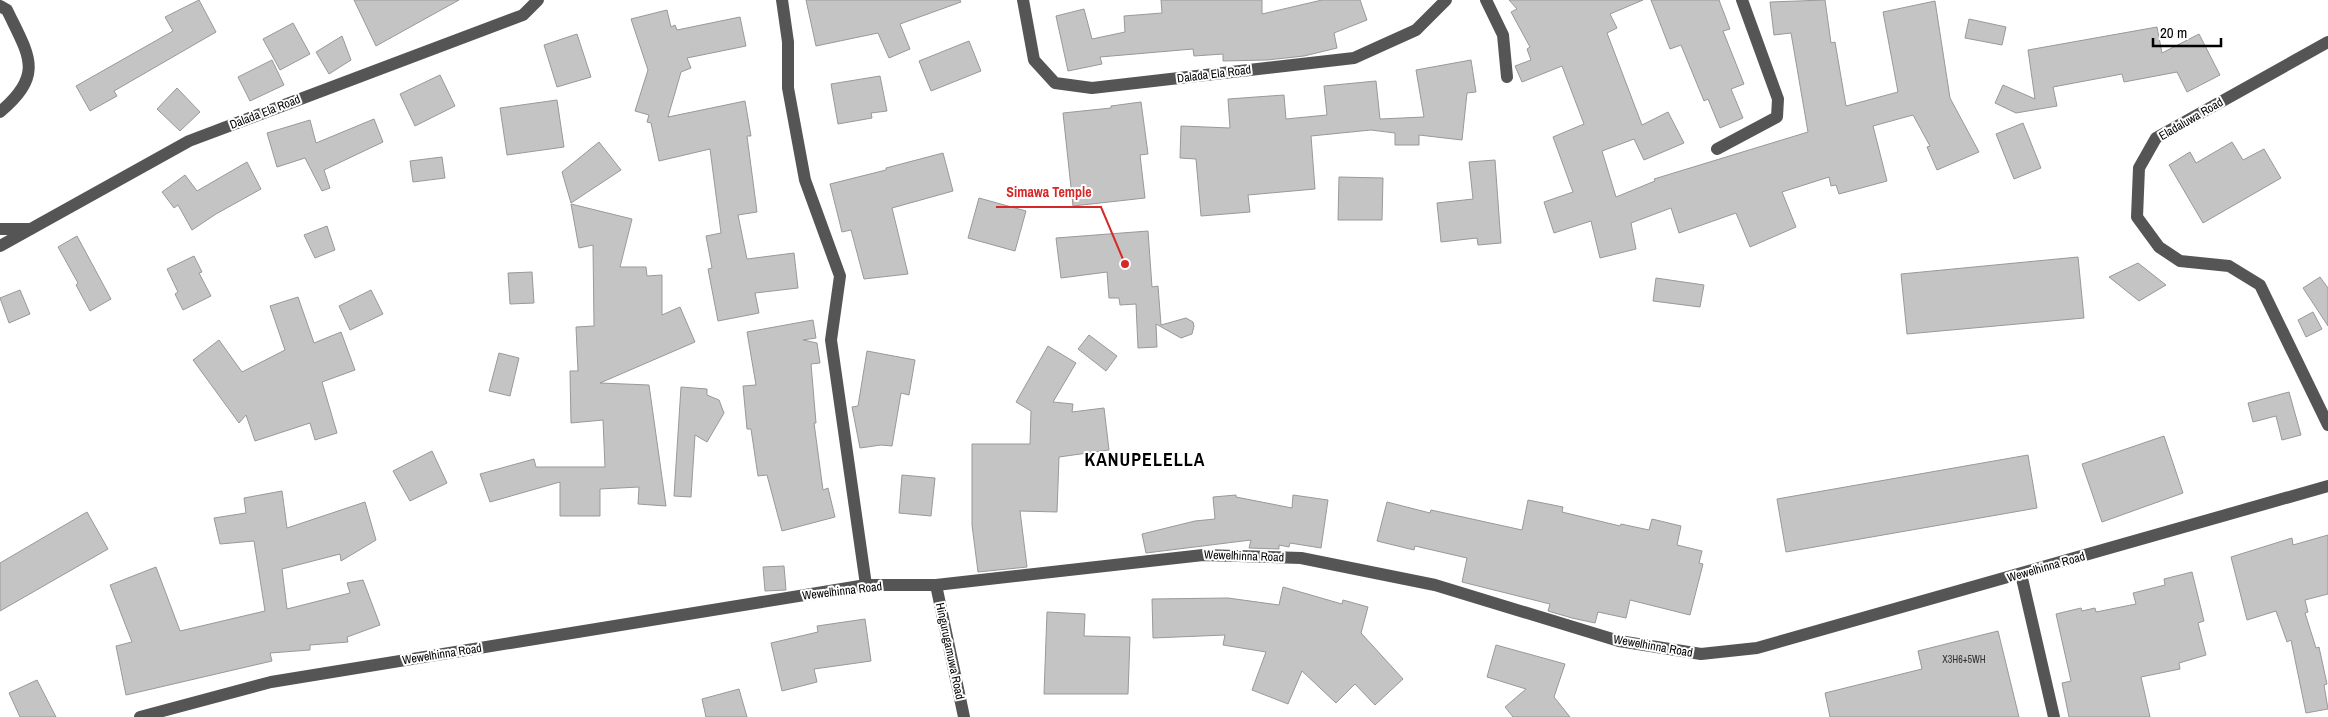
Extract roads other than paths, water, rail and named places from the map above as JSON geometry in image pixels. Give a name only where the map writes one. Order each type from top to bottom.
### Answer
[{"type":"street","name":"Dalada Ela Road","points":[[0,246],[189,141],[523,15],[538,0]]},
{"type":"street","points":[[782,0],[788,42],[788,88],[805,180],[840,276],[831,340],[866,585]]},
{"type":"street","name":"Dalada Ela Road","points":[[1023,0],[1034,60],[1055,83],[1092,88],[1354,58],[1416,30],[1446,0]]},
{"type":"street","points":[[1486,0],[1502,35],[1506,78]]},
{"type":"street","points":[[1717,149],[1777,117],[1778,99],[1742,0]]},
{"type":"street","points":[[0,6],[7,10],[28,54],[30,74],[14,100],[0,112]]},
{"type":"street","name":"Eladaluwa Road","points":[[2328,42],[2156,138],[2139,168],[2137,217],[2159,247],[2180,261],[2229,266],[2260,285],[2328,425]]},
{"type":"street","points":[[0,229],[32,229]]},
{"type":"street","name":"Wewelhinna Road","points":[[140,717],[270,682],[866,585],[936,585],[1204,554],[1301,558],[1435,585],[1619,641],[1701,654],[1757,648],[2328,486]]},
{"type":"street","points":[[2021,574],[2054,717]]},
{"type":"street","name":"Hingurugamuwa Road","points":[[936,585],[964,717]]},
{"type":"place","name":"Simawa Temple","points":[[1125,264]]},
{"type":"district","name":"KANUPELELLA","points":[[1145,460]]}]
